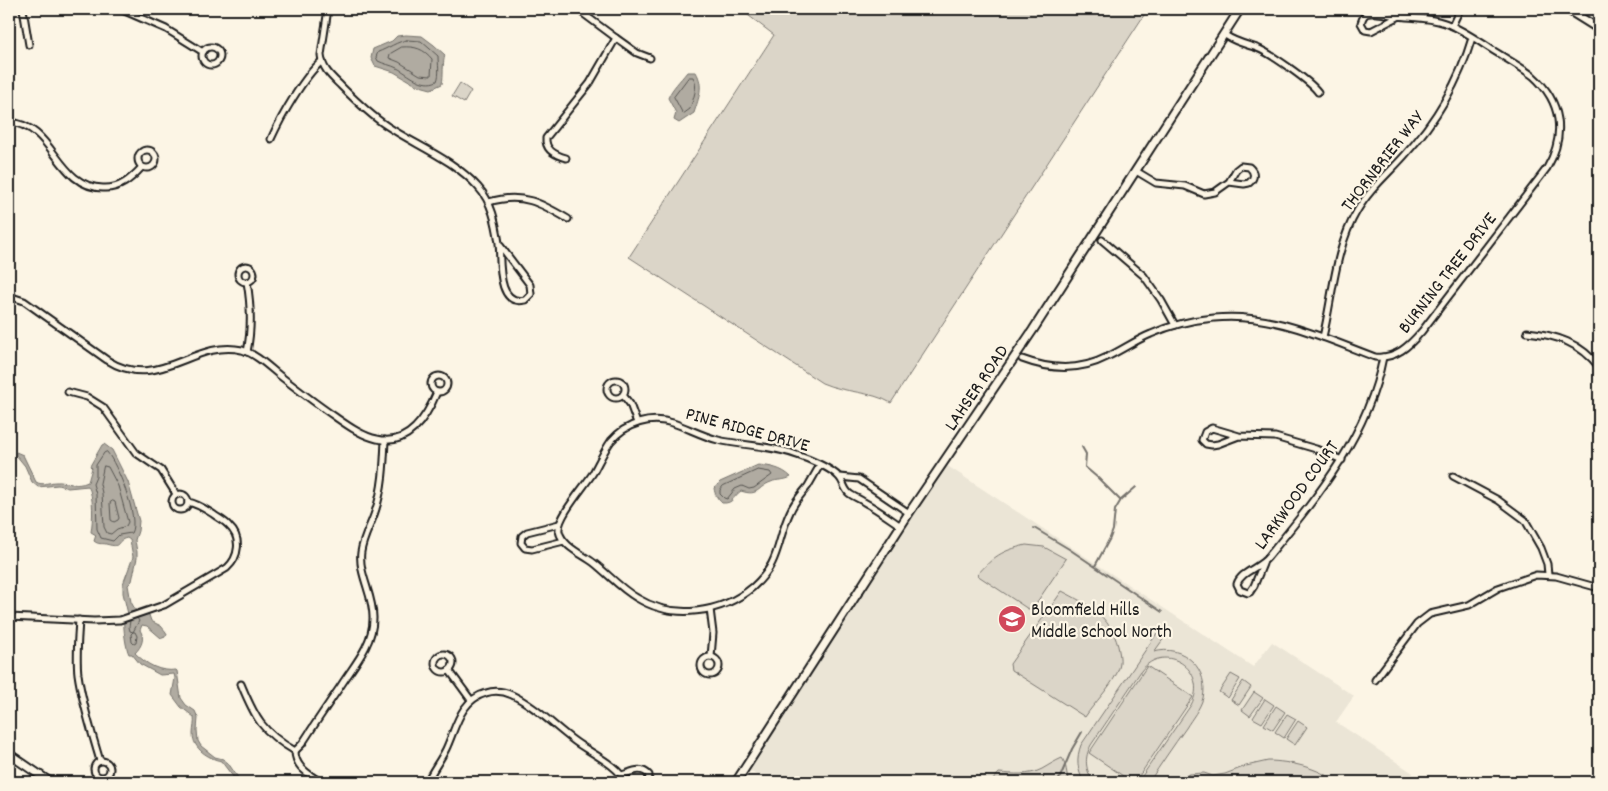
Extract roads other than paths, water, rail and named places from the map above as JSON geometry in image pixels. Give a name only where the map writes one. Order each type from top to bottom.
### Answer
[{"type":"street","points":[[23,9],[29,45]]},
{"type":"street","points":[[120,9],[166,29],[203,52]]},
{"type":"street","points":[[328,9],[321,55],[322,61],[329,73],[373,116],[454,166],[483,192],[489,202],[499,244],[500,274],[505,289],[515,300],[525,300],[531,294],[530,285],[499,244]]},
{"type":"street","points":[[577,9],[638,53],[650,58]]},
{"type":"street","name":"LAHSER ROAD","points":[[736,782],[909,513],[1011,364],[1240,9]]},
{"type":"street","points":[[1452,26],[1460,9]]},
{"type":"street","points":[[1567,9],[1599,29]]},
{"type":"street","name":"BURNING TREE DRIVE","points":[[1383,357],[1392,356],[1402,350],[1422,331],[1543,174],[1556,150],[1559,131],[1557,113],[1552,100],[1543,87],[1525,71],[1452,26],[1434,20],[1370,13],[1364,16],[1361,24],[1364,30],[1370,31],[1398,17]]},
{"type":"street","points":[[1224,34],[1235,41],[1257,48],[1267,54],[1312,85],[1318,92]]},
{"type":"street","points":[[566,158],[556,155],[550,150],[546,143],[546,138],[590,82],[616,38]]},
{"type":"street","name":"THORNBRIER WAY","points":[[1323,336],[1340,254],[1354,217],[1365,199],[1406,155],[1435,116],[1455,82],[1472,38]]},
{"type":"street","points":[[271,139],[306,80],[314,68],[322,61]]},
{"type":"street","points":[[9,122],[24,125],[35,131],[69,173],[86,185],[102,188],[117,186],[129,180],[142,167]]},
{"type":"street","points":[[1136,171],[1156,183],[1184,186],[1204,194],[1215,192],[1229,182],[1236,170],[1241,166],[1249,167],[1253,172],[1252,180],[1247,184],[1229,182]]},
{"type":"street","points":[[489,202],[512,199],[530,200],[546,205],[568,219]]},
{"type":"street","points":[[1102,240],[1144,276],[1161,300],[1175,325]]},
{"type":"street","points":[[247,282],[251,312],[247,352]]},
{"type":"street","points":[[9,296],[24,301],[107,360],[127,369],[138,371],[152,370],[221,349],[235,349],[247,352],[258,358],[308,398],[341,420],[376,439],[385,440],[404,436],[418,426],[430,408],[437,392]]},
{"type":"street","points":[[1022,359],[1058,367],[1084,366],[1108,357],[1150,334],[1175,325],[1233,317],[1277,324],[1323,336],[1376,357],[1383,357]]},
{"type":"street","points":[[1527,332],[1548,335],[1569,342],[1589,356],[1599,367]]},
{"type":"street","name":"LARKWOOD COURT","points":[[1262,564],[1252,590],[1248,593],[1240,590],[1237,584],[1239,579],[1262,564],[1309,507],[1342,460],[1353,441],[1364,415],[1378,379],[1383,357]]},
{"type":"street","points":[[68,392],[87,397],[103,407],[136,453],[161,470],[176,494]]},
{"type":"street","points":[[623,395],[630,404],[637,423]]},
{"type":"street","name":"PINE RIDGE DRIVE","points":[[560,524],[563,516],[587,482],[612,440],[623,430],[637,423],[654,420],[667,421],[726,442],[768,447],[789,452],[820,465],[840,477],[858,479],[909,513]]},
{"type":"street","points":[[1239,436],[1212,445],[1206,444],[1202,440],[1205,432],[1212,428],[1239,436],[1275,437],[1316,449],[1342,460]]},
{"type":"street","points":[[295,751],[302,744],[363,650],[371,632],[373,620],[372,606],[362,569],[361,555],[362,546],[381,492],[385,440]]},
{"type":"street","name":"PINE RIDGE DRIVE","points":[[564,541],[598,566],[628,592],[645,603],[661,609],[676,611],[689,612],[710,609],[738,598],[755,585],[765,574],[776,556],[792,507],[820,465]]},
{"type":"street","points":[[1453,476],[1498,500],[1525,520],[1541,548],[1547,564],[1548,574]]},
{"type":"street","name":"PINE RIDGE DRIVE","points":[[840,477],[849,494],[901,526]]},
{"type":"street","points":[[176,494],[183,494],[187,498],[187,507],[183,510],[175,509],[172,505],[172,500],[176,494]]},
{"type":"street","points":[[9,617],[120,620],[169,603],[227,568],[237,554],[238,546],[237,538],[230,526],[197,504],[188,502]]},
{"type":"street","points":[[560,524],[560,532],[564,541],[532,549],[525,548],[521,543],[522,536],[527,532],[560,524]]},
{"type":"street","points":[[1375,680],[1417,624],[1425,617],[1436,612],[1469,605],[1498,588],[1536,575],[1548,574],[1599,588]]},
{"type":"street","points":[[710,609],[713,633],[711,657]]},
{"type":"street","points":[[79,620],[78,673],[100,761]]},
{"type":"street","points":[[449,670],[471,700]]},
{"type":"street","points":[[241,684],[252,712],[260,723],[275,738],[295,751]]},
{"type":"street","points":[[426,782],[445,752],[463,711],[471,700],[493,691],[501,691],[513,695],[536,710],[576,743],[615,768],[622,775],[625,782]]},
{"type":"street","points":[[295,751],[296,761],[299,766],[320,782]]},
{"type":"street","points":[[9,754],[50,782]]},
{"type":"street","points":[[622,775],[643,770],[648,775],[648,782]]},
{"type":"water","points":[[397,36],[422,36],[445,55],[442,84],[431,89],[416,85],[394,72],[375,66],[371,58],[373,49],[392,41]]},
{"type":"water","points":[[687,72],[696,72],[700,82],[700,92],[694,113],[679,123],[674,120],[676,113],[668,98]]},
{"type":"water","points":[[104,444],[112,450],[128,482],[139,521],[135,540],[137,558],[132,581],[128,585],[131,602],[136,611],[149,615],[151,621],[161,626],[167,635],[161,638],[147,626],[142,625],[140,630],[142,642],[135,653],[154,667],[177,671],[181,698],[186,705],[195,711],[198,718],[198,741],[201,746],[215,757],[223,759],[228,763],[241,782],[237,782],[221,761],[211,758],[198,748],[193,734],[194,717],[181,707],[172,695],[174,674],[160,675],[140,664],[132,654],[129,654],[124,628],[124,621],[128,614],[123,584],[133,557],[130,540],[127,538],[123,539],[115,546],[94,541],[96,535],[91,532],[93,515],[88,486],[68,488],[58,485],[38,487],[32,482],[25,466],[16,455],[16,452],[23,455],[36,482],[41,484],[60,482],[83,484],[88,482],[92,468],[90,466]]},
{"type":"water","points":[[758,465],[776,468],[784,471],[791,477],[766,484],[755,492],[747,493],[741,491],[731,501],[722,503],[716,496],[714,488],[720,482]]},
{"type":"waterway","points":[[1082,447],[1086,454],[1085,467],[1120,500]]},
{"type":"waterway","points":[[1095,566],[1113,530],[1115,510],[1121,500],[1136,487]]},
{"type":"waterway","points":[[1034,528],[1069,549],[1162,612]]},
{"type":"waterway","points":[[1058,782],[1072,749],[1082,732]]},
{"type":"place","name":"Bloomfield Hills Middle School North","points":[[1012,619]]}]
